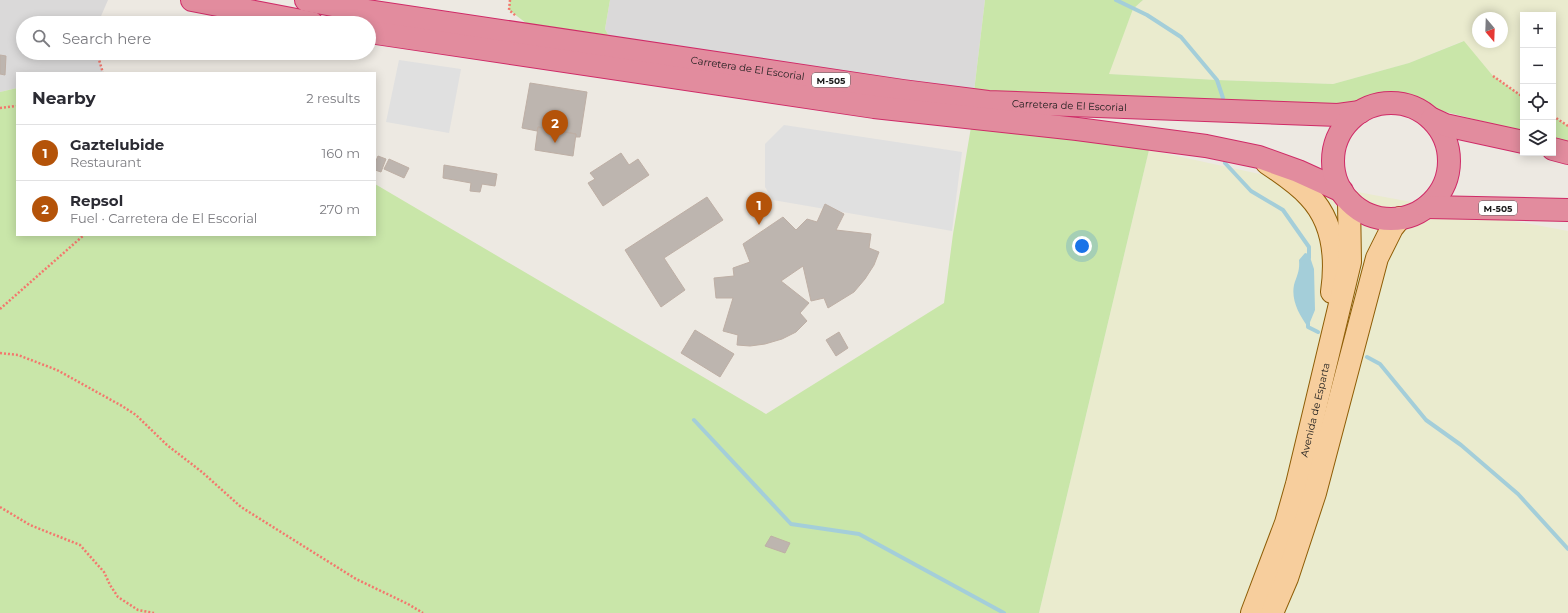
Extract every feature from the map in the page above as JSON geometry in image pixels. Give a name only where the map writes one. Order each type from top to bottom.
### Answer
[{"type":"highway","points":[[192,0],[275,16]]},
{"type":"highway","name":"Carretera de El Escorial","points":[[306,0],[354,9],[903,91],[988,102],[1330,114],[1360,112]]},
{"type":"highway","name":"Carretera de El Escorial","points":[[376,33],[874,107],[1077,129],[1206,146],[1259,157],[1298,171],[1345,196]]},
{"type":"highway","name":"M-505","points":[[1432,119],[1445,137],[1449,152],[1449,167],[1446,182],[1438,196],[1427,206],[1415,214],[1400,218],[1382,218],[1364,212],[1345,196],[1335,175],[1333,157],[1337,139],[1346,124],[1370,106],[1395,102],[1412,106],[1432,119],[1445,125],[1520,141]]},
{"type":"highway","points":[[1556,150],[1568,152]]},
{"type":"highway","name":"M-505","points":[[1427,206],[1568,210]]},
{"type":"main road","points":[[1259,157],[1294,182],[1309,196],[1321,212],[1333,242],[1334,280],[1316,404]]},
{"type":"main road","name":"Avenida de Esparta","points":[[1252,613],[1286,523],[1297,484],[1350,262],[1345,196]]},
{"type":"main road","name":"Avenida de Esparta","points":[[1272,613],[1287,578],[1315,493],[1377,258],[1392,228],[1400,218]]},
{"type":"path","points":[[99,60],[103,72]]},
{"type":"path","points":[[1493,76],[1520,94]]},
{"type":"path","points":[[0,108],[16,106]]},
{"type":"path","points":[[1556,118],[1568,126]]},
{"type":"path","points":[[0,309],[83,236]]},
{"type":"path","points":[[0,353],[18,355],[45,365],[75,379],[122,406],[136,415],[167,445],[202,472],[241,507],[356,579],[408,604],[423,613]]},
{"type":"path","points":[[0,507],[30,525],[80,545],[104,572],[118,597],[138,610],[154,613]]},
{"type":"shaded area","points":[[0,0],[108,0],[101,16],[16,16],[16,60],[99,60],[103,72],[16,72],[16,88],[0,92]]},
{"type":"shaded area","points":[[610,0],[985,0],[973,100],[615,48],[605,29]]},
{"type":"shaded area","points":[[399,60],[461,69],[449,133],[386,122]]},
{"type":"shaded area","points":[[784,125],[962,152],[952,231],[773,200],[765,187],[765,144]]},
{"type":"green space","points":[[510,0],[610,0],[605,29],[615,48],[530,26],[509,10]]},
{"type":"green space","points":[[985,0],[1143,0],[1133,9],[1109,74],[1333,84],[1409,63],[1464,41],[1493,76],[1520,95],[1520,133],[1505,127],[1438,110],[1427,102],[1412,106],[1395,103],[1370,106],[1360,112],[973,100]]},
{"type":"green space","points":[[1143,0],[1568,0],[1568,126],[1556,118],[1556,12],[1520,12],[1520,95],[1493,76],[1463,41],[1409,63],[1333,84],[1108,74],[1133,9]]},
{"type":"green space","points":[[16,88],[16,236],[376,236],[376,185],[766,414],[944,303],[953,234],[971,127],[1077,129],[1149,150],[1039,613],[0,613],[0,92]]},
{"type":"green space","points":[[1556,118],[1568,126],[1568,152],[1556,147]]},
{"type":"green space","points":[[1149,150],[1255,173],[1568,231],[1568,613],[1039,613]]},
{"type":"water","points":[[1305,253],[1309,254],[1314,269],[1315,310],[1308,327],[1296,307],[1293,291],[1299,270],[1299,260]]},
{"type":"building","points":[[0,55],[6,56],[5,75],[0,74]]},
{"type":"building","points":[[530,83],[587,92],[580,137],[576,137],[576,134],[538,127],[537,131],[522,128]]},
{"type":"building","points":[[538,127],[576,134],[573,156],[535,150]]},
{"type":"building","points":[[621,153],[629,165],[638,159],[649,175],[603,206],[588,183],[595,179],[590,173]]},
{"type":"building","points":[[378,156],[386,159],[381,172],[376,170],[376,161]]},
{"type":"building","points":[[389,159],[409,168],[404,178],[384,169]]},
{"type":"building","points":[[444,165],[497,174],[495,186],[482,184],[480,192],[470,191],[471,183],[443,178]]},
{"type":"building","points":[[707,197],[723,220],[664,258],[685,290],[661,307],[625,250]]},
{"type":"building","points":[[825,204],[844,214],[836,230],[871,234],[869,248],[879,252],[874,265],[854,292],[828,308],[824,298],[811,301],[803,266],[781,281],[809,303],[800,313],[807,321],[796,332],[782,339],[765,344],[750,346],[737,345],[738,335],[723,331],[733,298],[716,298],[714,278],[734,276],[733,268],[750,262],[743,244],[783,217],[796,230],[807,219],[817,222]]},
{"type":"building","points":[[695,330],[734,354],[720,377],[681,353]]},
{"type":"building","points":[[839,332],[848,348],[836,356],[826,340]]},
{"type":"building","points":[[771,536],[790,543],[785,553],[765,546]]},
{"type":"waterway","points":[[1116,0],[1147,15],[1181,37],[1217,80],[1223,98]]},
{"type":"waterway","points":[[1225,163],[1251,191],[1283,210],[1309,247],[1309,258]]},
{"type":"waterway","points":[[1308,323],[1308,327],[1318,332]]},
{"type":"waterway","points":[[1367,357],[1380,364],[1426,420],[1461,445],[1518,494],[1568,549]]},
{"type":"waterway","points":[[694,420],[791,524],[859,534],[1004,613]]},
{"type":"place","name":"Repsol","points":[[555,143]]},
{"type":"place","name":"Gaztelubide","points":[[759,225]]}]
